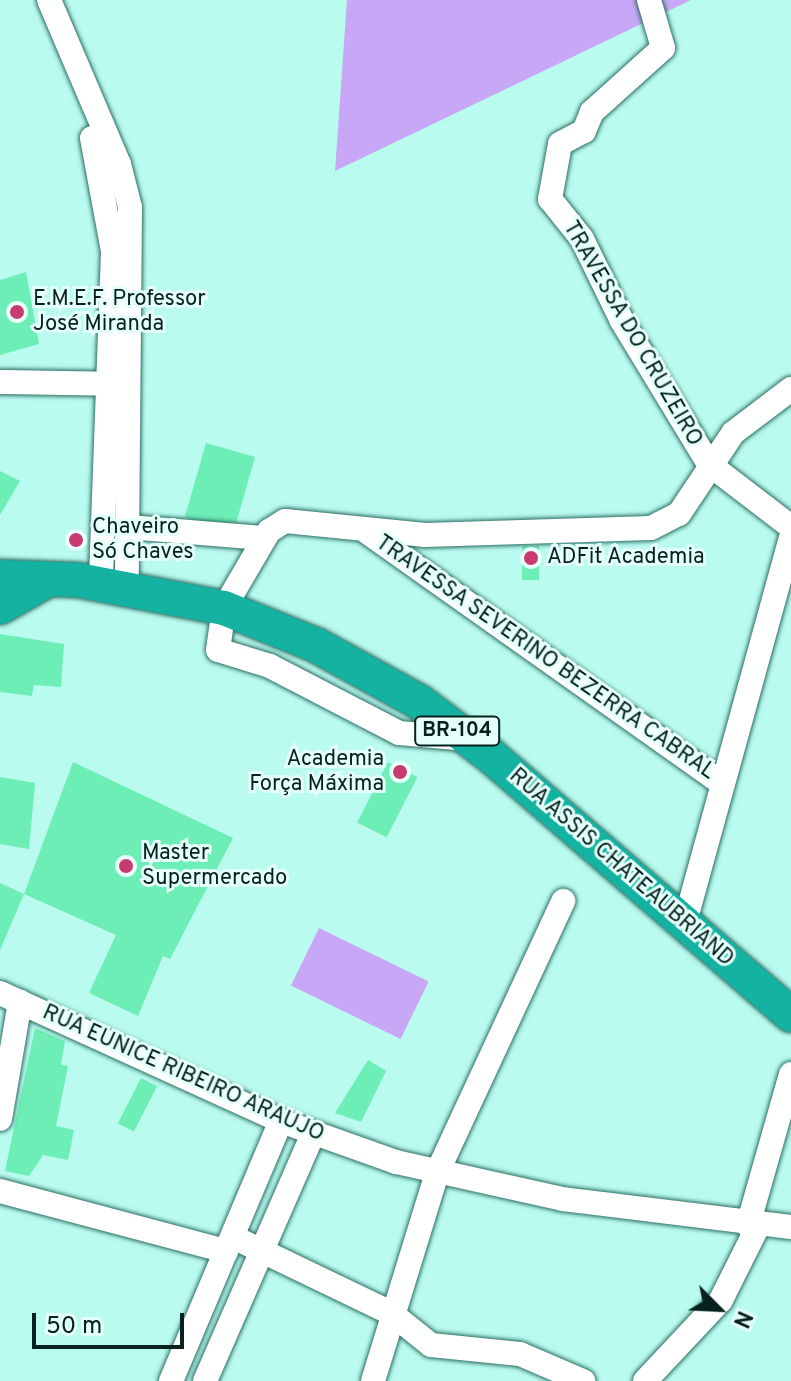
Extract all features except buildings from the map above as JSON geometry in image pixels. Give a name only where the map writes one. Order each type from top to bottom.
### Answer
[{"type":"highway","points":[[0,552],[53,577]]},
{"type":"highway","name":"RUA ASSIS CHATEAUBRIAND","points":[[0,577],[53,577],[224,608],[316,645],[468,739],[791,1015]]},
{"type":"highway","points":[[0,607],[53,577]]},
{"type":"street","points":[[32,0],[87,120],[111,210],[123,384],[128,527],[114,586]]},
{"type":"street","points":[[49,0],[130,207],[114,586]]},
{"type":"street","name":"TRAVESSA DO CRUZEIRO","points":[[649,0],[663,48],[592,112],[584,131],[560,144],[550,199],[582,239],[622,321],[709,464],[791,527]]},
{"type":"street","points":[[0,382],[123,384]]},
{"type":"street","points":[[468,739],[399,733],[295,679],[218,650],[224,608],[263,538],[285,521],[367,532],[651,528],[679,514],[709,464],[733,433],[791,389]]},
{"type":"street","points":[[128,527],[263,538]]},
{"type":"street","name":"TRAVESSA SEVERINO BEZERRA CABRAL","points":[[367,532],[722,783]]},
{"type":"street","points":[[685,922],[791,537]]},
{"type":"street","points":[[295,679],[316,645]]},
{"type":"street","points":[[373,1381],[391,1313],[437,1173],[563,901]]},
{"type":"street","points":[[0,1119],[10,998]]},
{"type":"street","name":"RUA EUNICE RIBEIRO ARAUJO","points":[[10,998],[281,1121],[437,1173],[753,1227],[791,1227]]},
{"type":"street","points":[[645,1381],[721,1300],[753,1227],[791,1074]]},
{"type":"street","points":[[171,1381],[281,1121]]},
{"type":"street","points":[[205,1381],[313,1134]]},
{"type":"street","points":[[0,1191],[262,1249],[391,1313],[431,1345],[520,1354],[583,1381]]},
{"type":"shaded area","points":[[347,0],[691,0],[335,171]]},
{"type":"shaded area","points":[[319,928],[429,981],[401,1039],[291,986]]},
{"type":"place","name":"E.M.E.F. Professor José Miranda","points":[[17,312]]},
{"type":"place","name":"Chaveiro Só Chaves","points":[[76,540]]},
{"type":"place","name":"ADFit Academia","points":[[531,558]]},
{"type":"place","name":"Academia Força Máxima","points":[[400,772]]},
{"type":"place","name":"Master Supermercado","points":[[126,866]]}]
